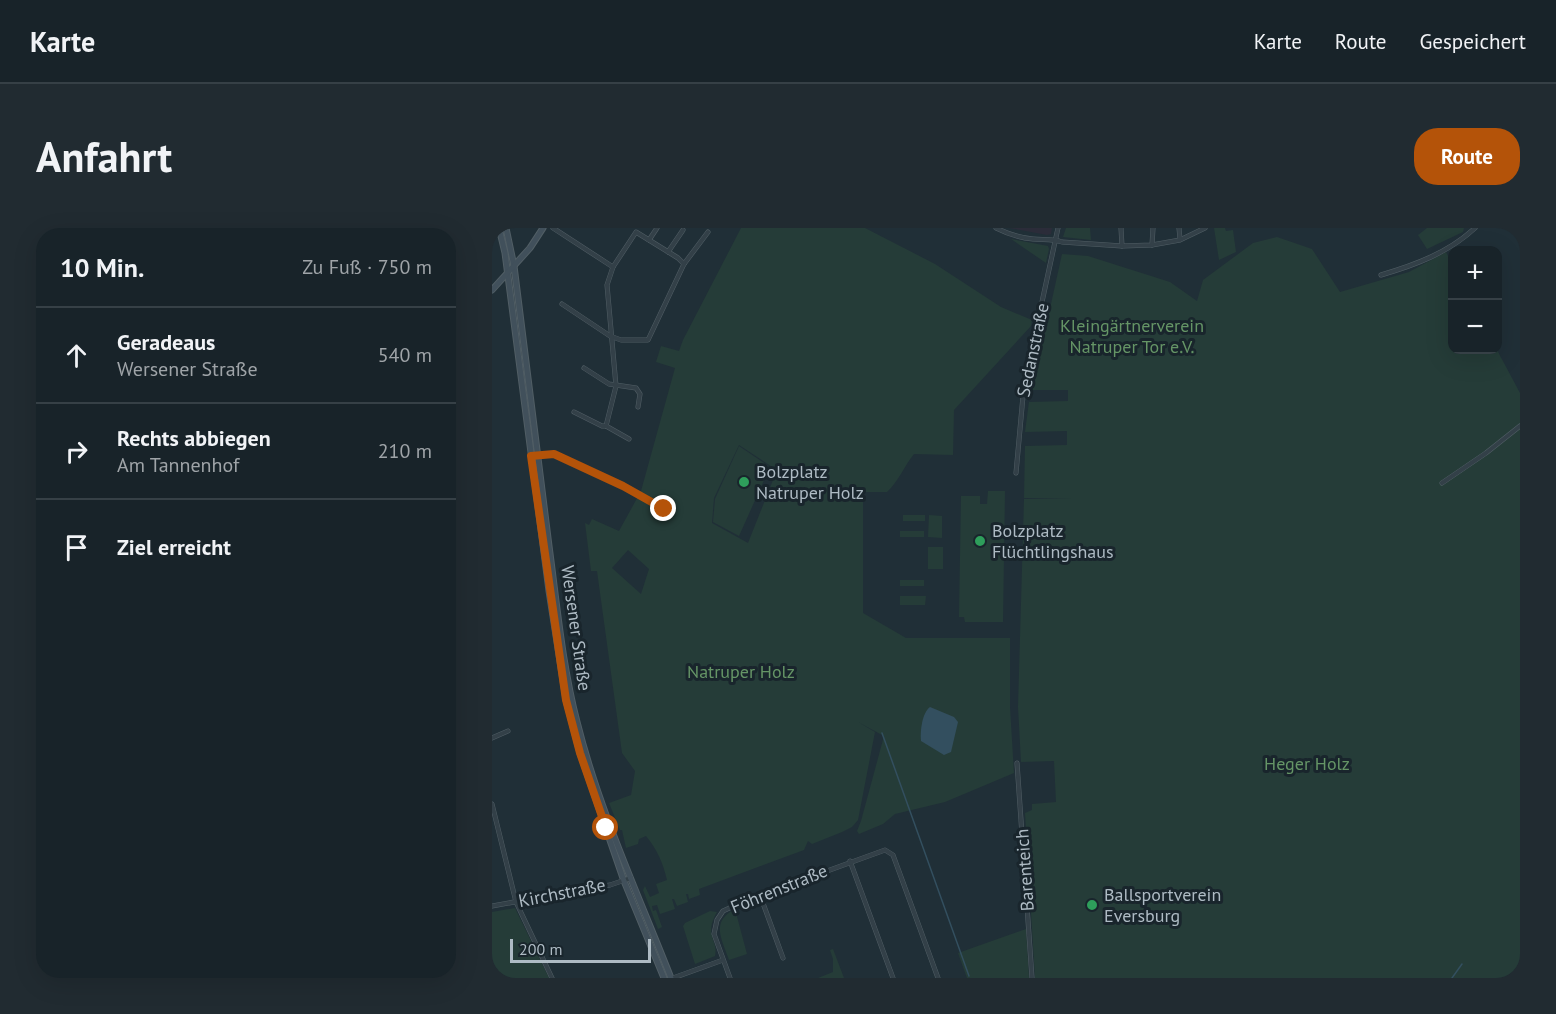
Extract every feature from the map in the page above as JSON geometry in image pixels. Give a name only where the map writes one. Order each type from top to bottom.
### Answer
[{"type":"main road","name":"Wersener Straße","points":[[499,228],[571,699],[589,764],[631,878],[672,978]]},
{"type":"main road","name":"Wersener Straße","points":[[506,228],[514,266],[534,456],[566,700],[580,753],[624,881],[664,978]]},
{"type":"main road","points":[[492,290],[530,248],[543,228]]},
{"type":"street","points":[[553,228],[613,267]]},
{"type":"street","points":[[649,240],[657,228]]},
{"type":"street","points":[[996,228],[1018,237],[1122,246],[1152,245],[1180,240],[1205,228]]},
{"type":"street","name":"Sedanstraße","points":[[1016,473],[1023,385],[1058,228]]},
{"type":"street","points":[[1121,228],[1122,246]]},
{"type":"street","points":[[1152,245],[1153,228]]},
{"type":"street","points":[[1179,228],[1180,240]]},
{"type":"street","points":[[1381,275],[1419,264],[1466,236],[1475,228]]},
{"type":"street","points":[[668,252],[683,230]]},
{"type":"street","points":[[606,426],[616,386],[607,285],[613,267],[636,232],[684,264]]},
{"type":"street","points":[[562,304],[610,336],[621,340],[648,340],[684,264],[708,232]]},
{"type":"street","points":[[584,368],[609,384],[636,388],[640,394],[638,407]]},
{"type":"street","points":[[574,412],[629,439]]},
{"type":"street","points":[[1442,483],[1520,426]]},
{"type":"street","points":[[534,456],[554,454],[623,486],[664,509]]},
{"type":"street","points":[[492,738],[507,731]]},
{"type":"street","name":"Barenteich","points":[[1017,763],[1032,978]]},
{"type":"street","points":[[492,804],[516,902],[552,978]]},
{"type":"street","name":"Föhrenstraße","points":[[729,978],[714,934],[717,920],[729,907],[880,850],[889,851],[893,855],[938,978]]},
{"type":"street","points":[[850,861],[893,978]]},
{"type":"street","name":"Kirchstraße","points":[[492,906],[631,878]]},
{"type":"street","points":[[760,895],[783,958]]},
{"type":"street","points":[[672,978],[723,960]]},
{"type":"shaded area","points":[[1010,228],[1052,228],[1051,234],[1047,235]]},
{"type":"shaded area","points":[[930,707],[954,717],[958,722],[951,752],[944,755],[921,741],[923,718]]},
{"type":"green space","name":"Natruper Holz","points":[[741,228],[865,228],[935,264],[1001,307],[1032,320],[1031,326],[954,410],[953,455],[914,454],[887,492],[863,492],[863,613],[906,638],[1010,638],[1010,707],[1014,773],[945,802],[895,814],[883,824],[859,834],[857,831],[884,736],[858,722],[875,732],[858,820],[852,827],[812,844],[808,841],[804,850],[699,889],[700,895],[689,899],[686,894],[688,902],[677,906],[672,899],[675,909],[660,914],[657,905],[652,906],[653,911],[656,910],[662,927],[658,929],[643,890],[645,886],[650,897],[659,893],[656,884],[667,880],[661,862],[646,836],[639,839],[638,844],[626,848],[622,830],[620,830],[609,803],[631,795],[635,771],[622,753],[597,571],[591,571],[585,523],[589,525],[592,519],[619,531],[641,491],[675,368],[656,362],[661,346],[679,351]],"holes":[[[739,445],[777,470],[748,543],[712,523],[714,498]],[[628,550],[649,569],[641,594],[612,568]]]},
{"type":"green space","points":[[1066,228],[1090,228],[1091,240],[1063,237]]},
{"type":"green space","points":[[1214,228],[1233,230],[1236,252],[1219,260]]},
{"type":"green space","points":[[1427,228],[1464,228],[1463,232],[1427,249],[1418,235]]},
{"type":"green space","name":"Heger Holz","points":[[1277,237],[1312,249],[1340,292],[1409,272],[1446,252],[1448,256],[1448,354],[1499,354],[1520,393],[1520,978],[1035,978],[1025,813],[1032,810],[1032,804],[1056,802],[1054,761],[1021,762],[1018,707],[1024,499],[1071,499],[1024,498],[1025,446],[1067,445],[1067,431],[1025,432],[1029,402],[1068,401],[1068,390],[1032,390],[1062,254],[1088,256],[1170,282],[1197,301],[1203,280],[1253,243]]},
{"type":"green space","points":[[1011,239],[1048,246],[1046,263]]},
{"type":"green space","points":[[739,446],[770,467],[739,536],[713,522],[715,499]]},
{"type":"green space","points":[[988,491],[1005,491],[1003,622],[965,622],[964,617],[959,617],[961,496],[980,496],[980,504],[987,504]]},
{"type":"green space","points":[[903,515],[925,515],[925,521],[903,521]]},
{"type":"green space","points":[[929,515],[942,516],[942,538],[928,537]]},
{"type":"green space","points":[[900,531],[924,531],[924,537],[900,537]]},
{"type":"green space","points":[[928,547],[943,547],[943,569],[928,569]]},
{"type":"green space","points":[[900,580],[924,580],[924,586],[900,586]]},
{"type":"green space","points":[[900,596],[926,596],[925,605],[900,605]]},
{"type":"green space","points":[[515,908],[549,978],[492,978],[492,912]]},
{"type":"green space","points":[[735,909],[747,954],[729,960],[721,938],[720,925],[727,914]]},
{"type":"green space","points":[[710,911],[717,912],[711,927],[716,950],[715,956],[695,964],[683,926]]},
{"type":"green space","points":[[1026,929],[1029,978],[967,978],[958,953]]},
{"type":"green space","points":[[833,949],[844,978],[818,978],[833,972],[830,950]]},
{"type":"waterway","points":[[882,733],[969,976]]},
{"type":"waterway","points":[[1452,978],[1462,964]]},
{"type":"place","name":"Bolzplatz Natruper Holz","points":[[744,482]]},
{"type":"place","name":"Bolzplatz Flüchtlingshaus","points":[[980,541]]},
{"type":"place","name":"Ballsportverein Eversburg","points":[[1092,905]]},
{"type":"route","points":[[606,828],[580,753],[566,700],[531,456],[554,454],[623,486],[664,509]]},
{"type":"park label","name":"Kleingärtnerverein Natruper Tor e.V.","points":[[1132,336]]}]
